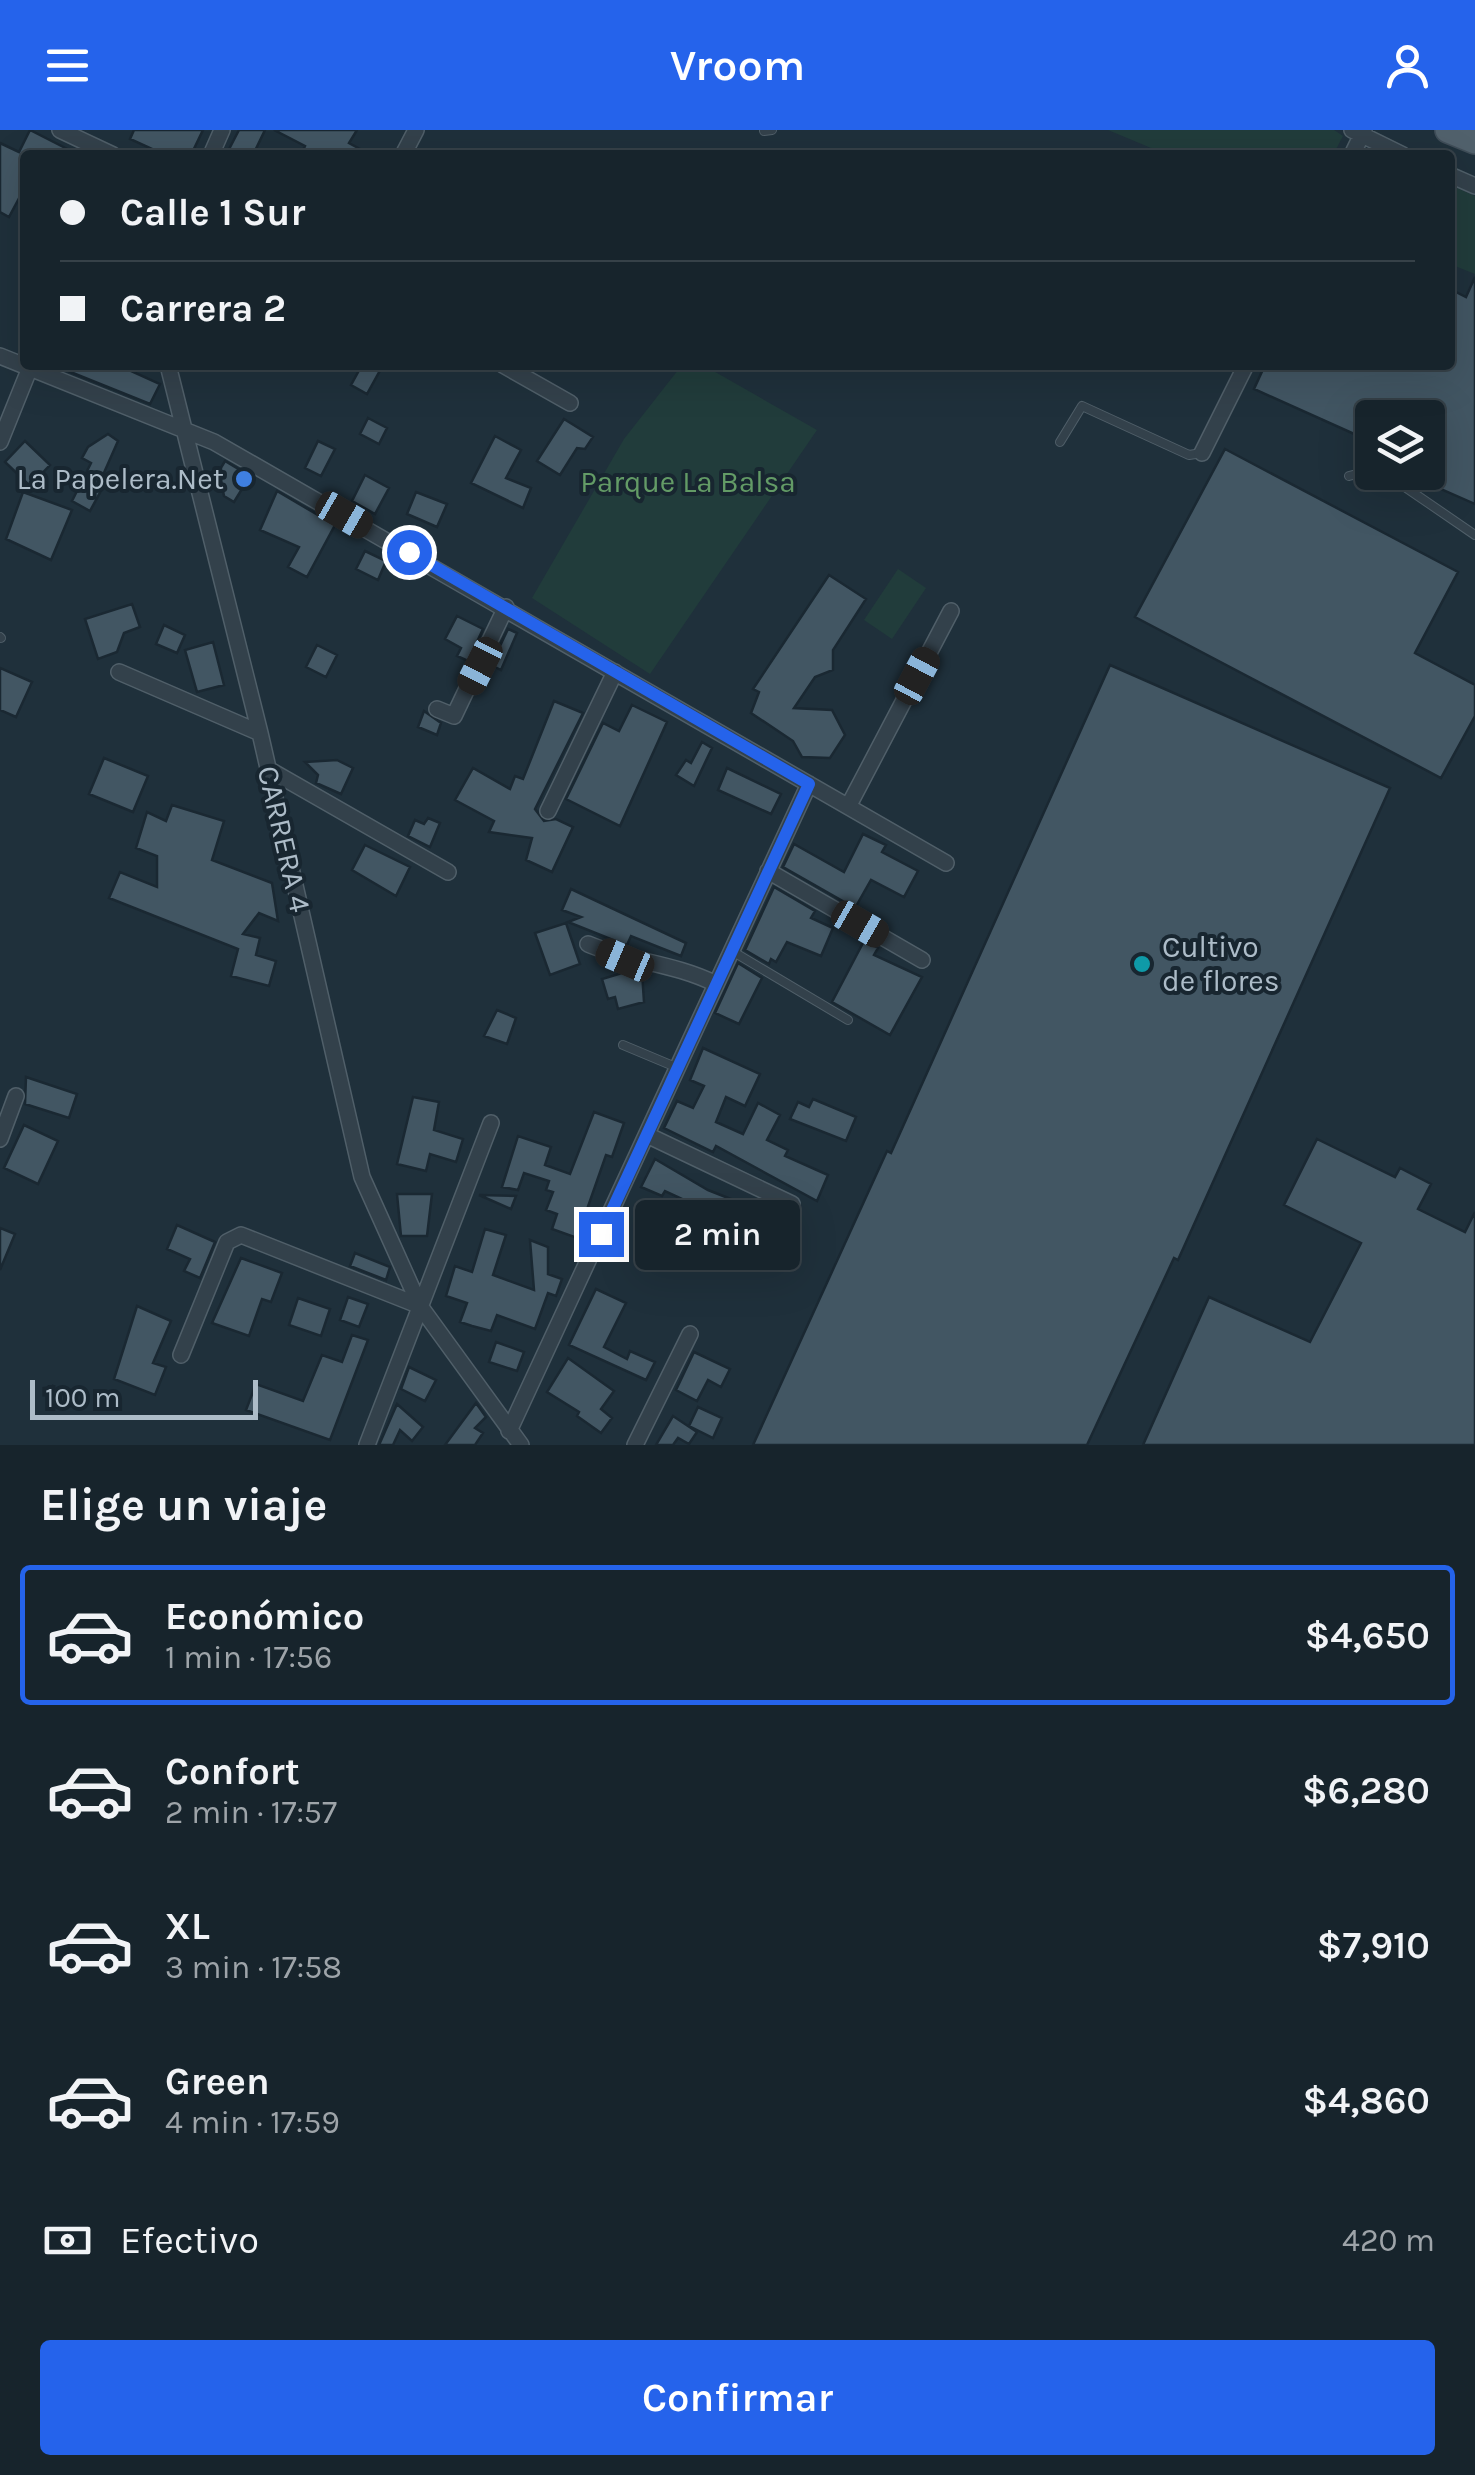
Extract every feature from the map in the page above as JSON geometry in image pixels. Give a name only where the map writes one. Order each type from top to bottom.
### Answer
[{"type":"main road","points":[[1448,130],[1475,141]]},
{"type":"street","points":[[60,130],[103,150]]},
{"type":"street","points":[[1359,132],[1393,150]]},
{"type":"street","points":[[0,442],[29,370],[214,442],[946,863]]},
{"type":"street","name":"CARRERA 4","points":[[169,370],[260,733],[362,1176],[420,1306],[521,1445]]},
{"type":"street","points":[[512,370],[570,403]]},
{"type":"street","points":[[1202,453],[1244,370]]},
{"type":"street","points":[[437,709],[454,716],[506,607]]},
{"type":"street","points":[[849,805],[951,611]]},
{"type":"street","points":[[119,672],[260,733]]},
{"type":"street","points":[[548,811],[616,672]]},
{"type":"street","points":[[268,769],[448,872]]},
{"type":"street","points":[[509,1431],[809,784]]},
{"type":"street","points":[[768,871],[922,960]]},
{"type":"street","points":[[588,944],[625,960],[651,960],[716,984]]},
{"type":"street","points":[[0,1139],[16,1096]]},
{"type":"street","points":[[367,1445],[492,1123]]},
{"type":"street","points":[[647,1135],[792,1204]]},
{"type":"street","points":[[182,1355],[228,1242],[241,1235],[420,1306]]},
{"type":"street","points":[[635,1445],[690,1334]]},
{"type":"lane","points":[[764,131],[772,130]]},
{"type":"lane","points":[[1060,442],[1082,406],[1189,454],[1202,453]]},
{"type":"lane","points":[[1350,476],[1355,475]]},
{"type":"lane","points":[[1410,490],[1475,535]]},
{"type":"lane","points":[[732,951],[848,1020]]},
{"type":"lane","points":[[623,1045],[678,1068]]},
{"type":"green space","points":[[1108,130],[1334,130],[1343,136],[1336,150],[1156,150]]},
{"type":"green space","points":[[1455,187],[1475,196],[1475,274],[1455,266]]},
{"type":"green space","name":"Parque La Balsa","points":[[678,370],[712,370],[817,430],[650,674],[532,598],[624,439]]},
{"type":"green space","points":[[898,569],[926,588],[892,639],[864,620]]},
{"type":"building","points":[[30,130],[69,150],[20,150]]},
{"type":"building","points":[[134,130],[203,130],[193,150],[154,150],[130,139]]},
{"type":"building","points":[[239,130],[265,130],[255,150],[229,150]]},
{"type":"building","points":[[274,130],[357,130],[349,143],[362,150],[303,150],[305,146]]},
{"type":"building","points":[[0,143],[19,152],[20,196],[9,217],[0,212]]},
{"type":"building","points":[[1475,277],[1475,504],[1443,490],[1445,400],[1355,400],[1355,434],[1254,389],[1263,370],[1455,370],[1455,292],[1466,297]]},
{"type":"building","points":[[65,370],[129,370],[160,384],[150,404]]},
{"type":"building","points":[[359,370],[380,370],[367,394],[351,385]]},
{"type":"building","points":[[368,418],[387,428],[379,444],[360,434]]},
{"type":"building","points":[[564,419],[593,437],[585,449],[577,448],[560,475],[537,461]]},
{"type":"building","points":[[108,434],[118,441],[99,484],[103,487],[90,511],[72,501],[91,463],[82,458],[88,447]]},
{"type":"building","points":[[495,436],[521,450],[506,478],[531,488],[523,508],[471,483]]},
{"type":"building","points":[[25,441],[50,465],[30,486],[5,462]]},
{"type":"building","points":[[318,441],[335,449],[321,476],[305,468]]},
{"type":"building","points":[[1225,449],[1458,572],[1415,653],[1475,685],[1475,716],[1441,778],[1135,617]]},
{"type":"building","points":[[225,461],[250,476],[234,502],[224,496],[219,471]]},
{"type":"building","points":[[365,475],[389,488],[375,514],[352,501]]},
{"type":"building","points":[[277,491],[335,525],[307,577],[288,567],[299,547],[260,530]]},
{"type":"building","points":[[23,492],[72,510],[51,560],[6,539]]},
{"type":"building","points":[[416,492],[447,504],[437,527],[407,514]]},
{"type":"building","points":[[365,551],[386,561],[378,580],[356,569]]},
{"type":"building","points":[[829,575],[866,599],[833,650],[833,670],[815,677],[794,708],[832,710],[845,735],[830,758],[802,757],[793,741],[751,713],[759,692],[753,689]]},
{"type":"building","points":[[132,604],[140,627],[124,633],[117,652],[98,659],[85,619]]},
{"type":"building","points":[[457,616],[483,629],[468,661],[457,656],[461,648],[445,639]]},
{"type":"building","points":[[164,625],[185,635],[177,653],[156,644]]},
{"type":"building","points":[[508,629],[517,633],[501,670],[491,665]]},
{"type":"building","points":[[213,642],[224,685],[197,692],[185,650]]},
{"type":"building","points":[[317,645],[337,655],[326,677],[306,667]]},
{"type":"building","points":[[1110,665],[1390,788],[1178,1260],[1174,1258],[1087,1445],[753,1445],[887,1151],[891,1153]]},
{"type":"building","points":[[0,668],[32,682],[16,717],[0,710]]},
{"type":"building","points":[[554,701],[583,713],[535,809],[544,821],[556,819],[573,827],[552,872],[526,860],[532,838],[489,832],[494,821],[455,800],[473,768],[510,789],[515,776],[523,779]]},
{"type":"building","points":[[632,705],[667,722],[620,826],[566,799],[603,723],[619,731]]},
{"type":"building","points":[[424,711],[441,723],[437,735],[418,727]]},
{"type":"building","points":[[702,742],[712,748],[694,786],[676,775],[686,760],[691,763]]},
{"type":"building","points":[[104,758],[148,776],[133,812],[89,794]]},
{"type":"building","points":[[337,760],[353,768],[341,794],[316,783],[318,775],[305,762]]},
{"type":"building","points":[[727,768],[781,794],[771,814],[718,790]]},
{"type":"building","points":[[172,805],[224,821],[212,860],[272,883],[278,921],[259,913],[243,934],[260,938],[256,955],[276,961],[269,986],[231,976],[238,949],[109,898],[120,872],[157,887],[157,856],[136,848],[147,812],[166,821]]},
{"type":"building","points":[[428,818],[440,823],[430,847],[408,836],[415,820],[424,824]]},
{"type":"building","points":[[863,834],[886,845],[882,852],[918,871],[904,897],[871,880],[855,908],[783,867],[794,844],[844,872]]},
{"type":"building","points":[[365,845],[410,867],[396,896],[352,870]]},
{"type":"building","points":[[774,887],[815,911],[811,918],[833,928],[821,956],[787,942],[776,962],[771,959],[769,964],[745,950]]},
{"type":"building","points":[[571,889],[686,943],[681,956],[631,936],[627,945],[623,944],[568,922],[581,917],[562,910]]},
{"type":"building","points":[[566,923],[580,964],[550,975],[535,933]]},
{"type":"building","points":[[864,941],[878,948],[874,955],[922,977],[890,1035],[832,1002]]},
{"type":"building","points":[[738,963],[762,978],[739,1024],[715,1013]]},
{"type":"building","points":[[632,970],[642,972],[644,1002],[618,1009],[615,997],[608,999],[602,979]]},
{"type":"building","points":[[497,1010],[516,1018],[507,1044],[484,1036]]},
{"type":"building","points":[[703,1048],[760,1074],[745,1106],[726,1097],[716,1122],[743,1134],[758,1103],[780,1115],[767,1140],[788,1150],[785,1156],[828,1175],[817,1201],[716,1146],[713,1152],[664,1128],[677,1101],[693,1108],[704,1086],[690,1080]]},
{"type":"building","points":[[26,1077],[77,1094],[69,1118],[25,1104]]},
{"type":"building","points":[[413,1097],[439,1102],[434,1130],[463,1139],[456,1162],[430,1154],[426,1171],[397,1164]]},
{"type":"building","points":[[813,1099],[856,1117],[846,1141],[790,1119],[798,1102],[809,1107]]},
{"type":"building","points":[[594,1112],[624,1123],[612,1157],[606,1155],[577,1238],[552,1229],[557,1214],[546,1210],[553,1192],[546,1190],[549,1181],[524,1173],[518,1190],[502,1187],[518,1136],[551,1147],[545,1165],[570,1174]]},
{"type":"building","points":[[24,1125],[58,1141],[38,1184],[4,1168]]},
{"type":"building","points":[[1317,1139],[1395,1177],[1400,1168],[1431,1184],[1418,1209],[1465,1232],[1475,1212],[1475,1445],[1143,1445],[1209,1297],[1310,1342],[1361,1243],[1284,1205]]},
{"type":"building","points":[[655,1159],[708,1190],[774,1216],[767,1234],[750,1227],[735,1265],[709,1255],[718,1231],[705,1226],[710,1212],[665,1191],[662,1196],[641,1187]]},
{"type":"building","points":[[397,1194],[432,1194],[427,1236],[401,1236]]},
{"type":"building","points":[[479,1195],[516,1196],[511,1209]]},
{"type":"building","points":[[653,1222],[686,1237],[675,1262],[642,1247]]},
{"type":"building","points":[[177,1225],[215,1242],[200,1278],[184,1271],[190,1259],[167,1249]]},
{"type":"building","points":[[0,1228],[15,1234],[0,1270]]},
{"type":"building","points":[[485,1229],[506,1235],[493,1275],[534,1290],[530,1240],[548,1247],[548,1274],[562,1279],[556,1296],[548,1293],[535,1329],[497,1315],[491,1331],[460,1322],[467,1303],[446,1296],[455,1266],[472,1272]]},
{"type":"building","points":[[355,1253],[390,1267],[386,1280],[350,1266]]},
{"type":"building","points":[[241,1258],[282,1273],[271,1302],[262,1299],[249,1336],[212,1323]]},
{"type":"building","points":[[596,1289],[626,1303],[604,1347],[627,1359],[630,1351],[655,1362],[646,1380],[569,1345]]},
{"type":"building","points":[[348,1297],[368,1304],[359,1327],[340,1320]]},
{"type":"building","points":[[298,1298],[330,1309],[321,1336],[289,1325]]},
{"type":"building","points":[[137,1306],[171,1321],[153,1363],[166,1367],[155,1395],[114,1379]]},
{"type":"building","points":[[352,1335],[368,1340],[330,1440],[246,1410],[256,1384],[303,1401],[322,1355],[342,1362]]},
{"type":"building","points":[[496,1342],[524,1352],[517,1371],[489,1362]]},
{"type":"building","points":[[694,1352],[730,1369],[721,1387],[708,1380],[697,1401],[676,1390]]},
{"type":"building","points":[[568,1358],[614,1391],[601,1409],[612,1418],[601,1433],[577,1416],[579,1412],[547,1392]]},
{"type":"building","points":[[409,1367],[436,1380],[425,1401],[401,1389]]},
{"type":"building","points":[[476,1403],[486,1417],[475,1428],[483,1433],[475,1445],[445,1445]]},
{"type":"building","points":[[397,1404],[423,1427],[412,1441],[400,1430],[393,1445],[379,1445]]},
{"type":"building","points":[[698,1407],[722,1418],[713,1438],[689,1426]]},
{"type":"building","points":[[673,1416],[697,1432],[689,1444],[678,1438],[673,1445],[656,1445]]},
{"type":"place","name":"La Papelera.Net","points":[[244,479]]},
{"type":"place","name":"Cultivo de flores","points":[[1142,964]]},
{"type":"route","points":[[409,552],[809,784],[601,1234]]}]
